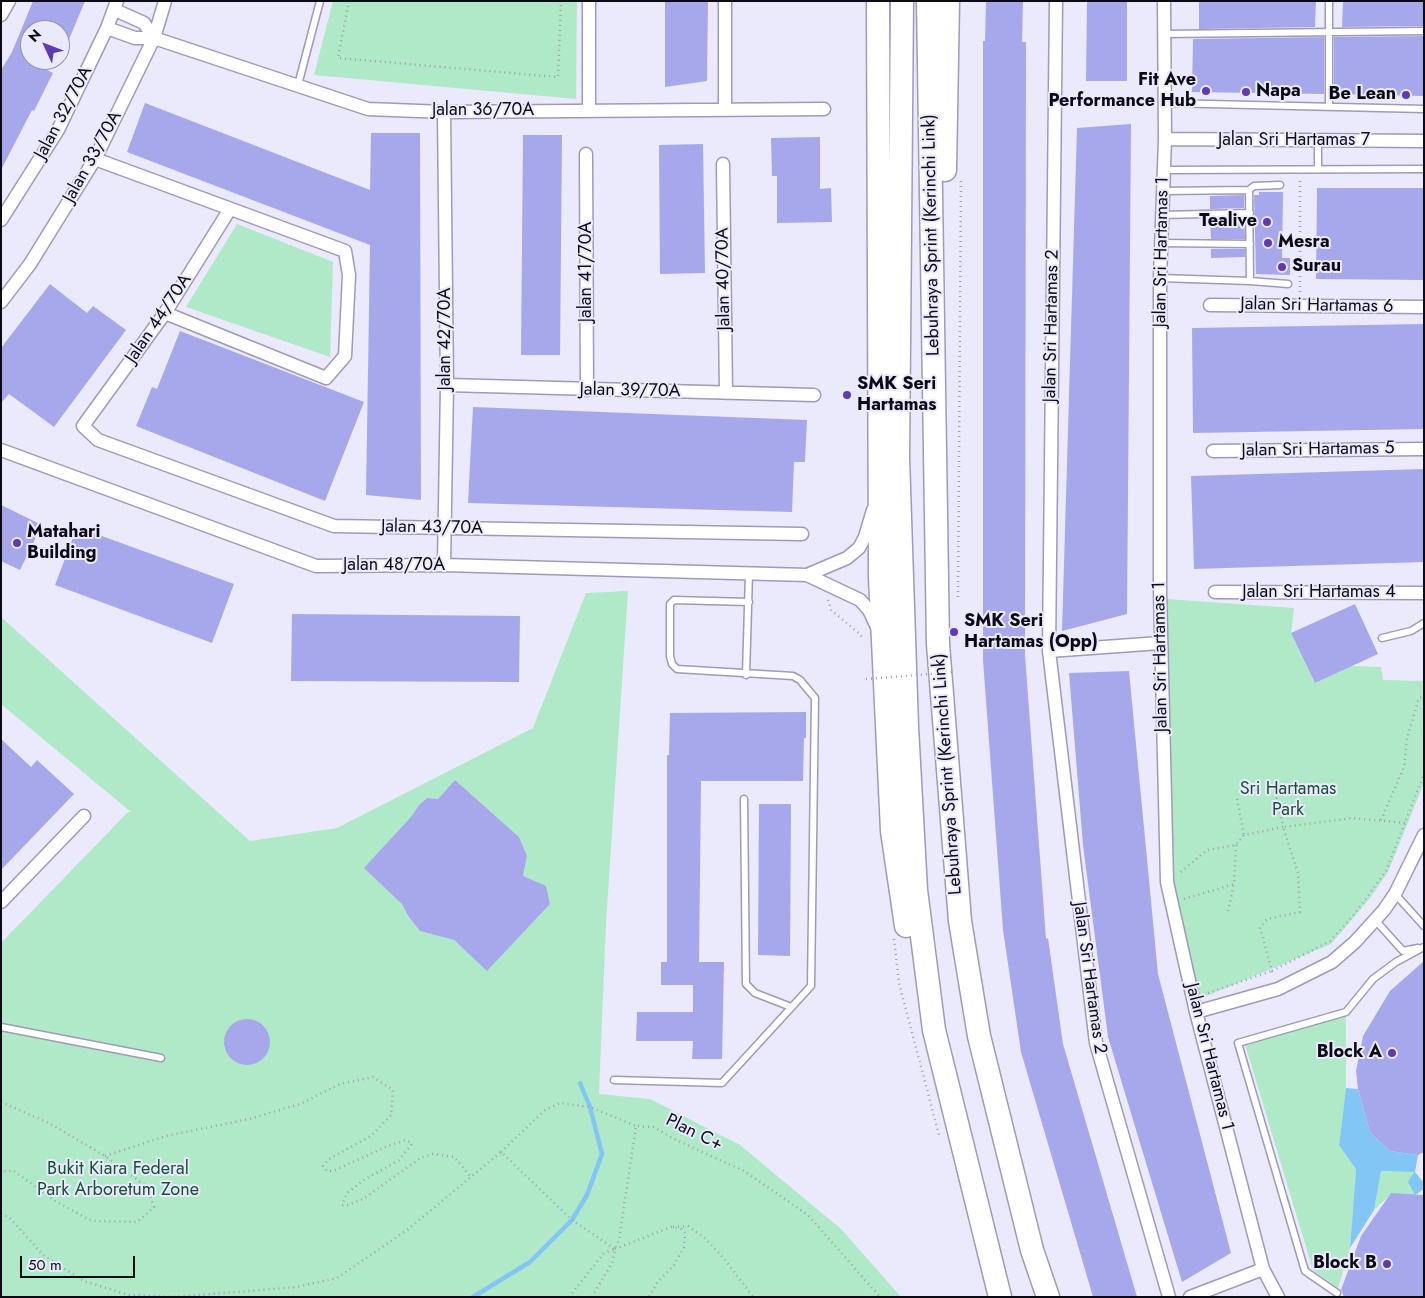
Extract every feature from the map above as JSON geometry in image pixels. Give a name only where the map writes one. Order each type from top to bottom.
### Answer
[{"type":"highway","points":[[878,1],[879,482],[883,651],[892,831],[912,977],[934,1030]]},
{"type":"highway","name":"Lebuhraya Sprint (Kerinchi Link)","points":[[902,1],[898,458],[907,726],[916,880],[934,1030],[1000,1297]]},
{"type":"highway","name":"Lebuhraya Sprint (Kerinchi Link)","points":[[928,1],[940,680],[960,922],[979,1036],[1032,1250],[1048,1297]]},
{"type":"highway","points":[[937,541],[948,1]]},
{"type":"street","points":[[1,15],[9,1]]},
{"type":"street","name":"Jalan 33/70A","points":[[1,302],[30,264],[95,159],[154,38],[165,1]]},
{"type":"street","points":[[589,111],[590,1]]},
{"type":"street","points":[[725,1],[725,110]]},
{"type":"street","name":"Jalan Sri Hartamas 2","points":[[1056,1],[1049,651],[1096,1043],[1169,1297]]},
{"type":"street","name":"Jalan Sri Hartamas 1","points":[[1164,1],[1165,139],[1160,278],[1160,643],[1166,882],[1196,1012],[1263,1268],[1278,1297]]},
{"type":"street","name":"Jalan 36/70A","points":[[116,6],[144,23],[154,38]]},
{"type":"street","name":"Jalan 32/70A","points":[[1,220],[58,130],[108,28],[116,6]]},
{"type":"street","name":"Jalan 36/70A","points":[[108,28],[135,38],[154,38],[368,109],[444,112],[824,109]]},
{"type":"street","name":"Jalan 42/70A","points":[[444,112],[447,385],[444,565]]},
{"type":"street","name":"Jalan Sri Hartamas 7","points":[[1165,139],[1318,142],[1424,141]]},
{"type":"street","name":"Jalan 41/70A","points":[[586,154],[587,390]]},
{"type":"street","points":[[95,159],[345,251],[349,275],[345,356],[326,378],[165,313]]},
{"type":"street","name":"Jalan 40/70A","points":[[723,164],[726,393]]},
{"type":"street","name":"Jalan 44/70A","points":[[83,426],[165,313],[230,209]]},
{"type":"street","name":"Jalan Sri Hartamas 6","points":[[1210,305],[1424,308]]},
{"type":"street","name":"Jalan 39/70A","points":[[447,385],[814,395]]},
{"type":"street","name":"Jalan 43/70A","points":[[83,426],[98,440],[334,526],[802,534]]},
{"type":"street","name":"Jalan Sri Hartamas 5","points":[[1213,452],[1424,449]]},
{"type":"street","name":"Jalan 48/70A","points":[[1,450],[316,566],[444,565],[807,575],[847,558],[859,548],[872,516],[879,482]]},
{"type":"street","name":"Jalan 48/70A","points":[[807,575],[860,600],[869,610],[876,624],[883,651]]},
{"type":"street","name":"Jalan Sri Hartamas 4","points":[[1215,592],[1424,593]]},
{"type":"street","points":[[1049,651],[1160,643]]},
{"type":"street","points":[[1,902],[84,816]]},
{"type":"street","points":[[1196,1012],[1278,989],[1332,962],[1376,921],[1395,894],[1424,835]]},
{"type":"street","points":[[1190,1297],[1263,1268]]},
{"type":"lane","points":[[298,85],[320,1]]},
{"type":"lane","points":[[1329,1],[1329,107]]},
{"type":"lane","points":[[1164,34],[1424,31]]},
{"type":"lane","name":"Jalan Sri Hartamas 7","points":[[1165,103],[1424,109]]},
{"type":"lane","points":[[1318,142],[1318,170]]},
{"type":"lane","points":[[1163,170],[1424,169]]},
{"type":"lane","points":[[1162,191],[1250,190],[1254,186],[1280,185]]},
{"type":"lane","points":[[1250,190],[1250,281]]},
{"type":"lane","points":[[1162,215],[1250,213]]},
{"type":"lane","points":[[1161,243],[1250,244]]},
{"type":"lane","points":[[1160,278],[1288,284]]},
{"type":"lane","points":[[746,675],[749,574]]},
{"type":"lane","points":[[614,1080],[722,1083],[811,986],[815,698],[800,680],[793,676],[746,675],[677,668],[672,664],[670,656],[670,604],[674,600],[749,602]]},
{"type":"lane","points":[[1382,638],[1410,631],[1424,623]]},
{"type":"lane","points":[[744,798],[746,984],[755,992],[791,1007]]},
{"type":"lane","points":[[1395,894],[1424,926]]},
{"type":"lane","points":[[1376,921],[1403,951],[1424,947]]},
{"type":"lane","points":[[1336,1293],[1305,1271],[1238,1043],[1346,1012],[1374,979],[1396,962],[1424,947]]},
{"type":"lane","points":[[1,1027],[161,1058]]},
{"type":"path","points":[[349,1],[338,58],[558,76],[561,1]]},
{"type":"path","points":[[958,602],[961,173]]},
{"type":"path","points":[[1300,181],[1300,295]]},
{"type":"path","points":[[866,679],[955,672]]},
{"type":"path","points":[[1381,820],[1404,767],[1407,738],[1419,698],[1424,696]]},
{"type":"path","points":[[1199,996],[1272,971],[1330,941],[1353,916],[1386,871],[1424,774]]},
{"type":"path","points":[[1272,971],[1260,928],[1267,919],[1300,912],[1298,873],[1283,827],[1276,795]]},
{"type":"path","points":[[1237,799],[1244,835]]},
{"type":"path","points":[[1228,910],[1234,884],[1236,845],[1244,835],[1283,827],[1352,818],[1405,823]]},
{"type":"path","points":[[1179,874],[1207,850],[1236,845]]},
{"type":"path","points":[[1176,902],[1234,884]]},
{"type":"path","points":[[105,1156],[166,1136],[249,1119],[300,1104],[340,1084],[373,1077],[393,1090],[391,1115],[371,1136],[329,1159],[323,1166],[327,1171],[333,1171],[388,1146],[406,1140],[412,1144],[399,1160],[364,1180],[347,1193],[342,1205],[348,1206],[363,1199],[422,1157],[434,1154],[454,1157],[471,1177]]},
{"type":"path","points":[[1,1102],[49,1123],[105,1156],[147,1187],[154,1207],[137,1222],[92,1221],[55,1201],[14,1171],[1,1171]]},
{"type":"path","points":[[1,1214],[9,1216],[42,1255],[84,1282],[130,1295],[175,1297],[297,1287],[337,1278],[407,1230],[501,1152],[545,1110],[560,1103],[590,1107],[636,1126]]},
{"type":"path","name":"Plan C+","points":[[592,1297],[613,1261],[623,1226],[636,1126],[654,1127],[672,1138],[744,1171],[808,1215],[880,1297]]},
{"type":"path","points":[[501,1152],[572,1220],[615,1249]]},
{"type":"path","points":[[569,1297],[604,1253],[671,1227],[688,1226],[702,1236],[725,1260],[753,1297]]},
{"type":"path","points":[[649,1297],[657,1283],[674,1265],[684,1247],[685,1233],[681,1229],[671,1227]]},
{"type":"green space","points":[[333,1],[577,1],[576,99],[314,75]]},
{"type":"green space","points":[[237,224],[333,262],[330,357],[186,307]]},
{"type":"green space","name":"Bukit Kiara Federal Park Arboretum Zone","points":[[628,591],[606,923],[599,1094],[650,1099],[740,1145],[841,1229],[901,1297],[1,1297],[1,943],[128,812],[131,812],[1,704],[1,617],[250,841],[337,828],[533,728],[586,593]],"holes":[[[455,780],[519,837],[527,856],[523,876],[546,887],[550,904],[487,970],[454,940],[420,931],[408,917],[402,904],[411,817],[419,805],[427,798],[438,799]]]},
{"type":"green space","name":"Sri Hartamas Park","points":[[1166,599],[1294,608],[1291,633],[1315,683],[1351,666],[1381,667],[1383,680],[1424,681],[1424,783],[1388,872],[1371,897],[1331,944],[1197,1000],[1169,880]]},
{"type":"green space","points":[[1346,1012],[1346,1088],[1339,1144],[1356,1169],[1350,1248],[1338,1288],[1313,1270],[1245,1044]]},
{"type":"green space","points":[[1381,1171],[1415,1172],[1415,1195],[1391,1194],[1374,1210]]},
{"type":"water","points":[[1346,1088],[1358,1089],[1370,1132],[1390,1151],[1418,1155],[1415,1172],[1424,1183],[1424,1189],[1415,1195],[1408,1182],[1414,1172],[1381,1171],[1374,1210],[1350,1248],[1356,1169],[1339,1145]]},
{"type":"building","points":[[33,1],[85,1],[70,37],[70,20],[25,20]]},
{"type":"building","points":[[665,1],[708,1],[707,81],[665,87]]},
{"type":"building","points":[[986,1],[1023,1],[1022,42],[1026,42],[1025,655],[1046,939],[1048,938],[1063,1044],[1137,1297],[1093,1297],[1021,1052],[1003,930],[983,660],[983,41],[985,41]]},
{"type":"building","points":[[1087,1],[1127,1],[1127,81],[1086,81]]},
{"type":"building","points":[[1199,1],[1316,1],[1315,27],[1199,29]]},
{"type":"building","points":[[1343,1],[1424,1],[1424,26],[1342,27]]},
{"type":"building","points":[[20,33],[20,70],[47,70],[53,73],[1,170],[1,70],[12,52]]},
{"type":"building","points":[[1424,36],[1424,96],[1334,94],[1334,37]]},
{"type":"building","points":[[1324,37],[1324,94],[1192,92],[1193,39]]},
{"type":"building","points":[[145,103],[370,190],[371,133],[420,133],[421,500],[366,495],[370,245],[127,152]]},
{"type":"building","points":[[1131,124],[1127,614],[1062,631],[1077,128]]},
{"type":"building","points":[[523,135],[562,135],[560,355],[521,355]]},
{"type":"building","points":[[820,137],[820,189],[831,188],[832,222],[777,223],[777,176],[772,176],[771,138]]},
{"type":"building","points":[[703,144],[705,273],[660,274],[659,145]]},
{"type":"building","points":[[1317,188],[1424,188],[1424,280],[1316,279]]},
{"type":"building","points":[[1259,192],[1283,192],[1282,258],[1290,258],[1290,275],[1256,274],[1254,195],[1259,195]]},
{"type":"building","points":[[1244,195],[1244,208],[1210,209],[1210,196]]},
{"type":"building","points":[[1244,218],[1245,239],[1211,239],[1210,219]]},
{"type":"building","points":[[1211,249],[1245,249],[1245,257],[1211,258]]},
{"type":"building","points":[[50,284],[87,313],[93,306],[126,330],[54,427],[9,394],[1,403],[1,348]]},
{"type":"building","points":[[1424,324],[1424,429],[1193,433],[1192,328]]},
{"type":"building","points":[[180,331],[364,402],[325,501],[136,426],[152,387],[157,389]]},
{"type":"building","points":[[473,407],[807,420],[805,462],[794,462],[792,512],[468,503]]},
{"type":"building","points":[[1424,469],[1424,562],[1194,569],[1191,476]]},
{"type":"building","name":"Matahari Building","points":[[1,505],[42,525],[20,570],[1,561]]},
{"type":"building","points":[[77,527],[234,584],[212,643],[55,585]]},
{"type":"building","points":[[1355,604],[1378,654],[1315,683],[1291,633]]},
{"type":"building","points":[[292,614],[520,616],[519,682],[291,681]]},
{"type":"building","points":[[1129,671],[1158,974],[1231,1253],[1182,1282],[1108,1037],[1083,845],[1069,673]]},
{"type":"building","points":[[806,712],[803,781],[701,781],[699,962],[724,962],[722,1059],[692,1059],[693,1041],[636,1041],[637,1012],[693,1012],[693,985],[661,985],[661,962],[667,962],[667,755],[669,755],[670,713]]},
{"type":"building","points":[[1,739],[31,767],[37,760],[74,794],[1,870]]},
{"type":"building","points":[[455,780],[519,837],[527,856],[523,876],[546,886],[550,904],[487,971],[454,940],[420,931],[408,916],[402,904],[364,868],[411,817],[419,805],[427,798],[438,799]]},
{"type":"building","points":[[759,804],[791,804],[790,956],[758,955]]},
{"type":"building","name":"Block A","points":[[1424,961],[1424,1152],[1418,1155],[1390,1151],[1370,1132],[1358,1089],[1356,1071],[1363,1036],[1390,991]]},
{"type":"building","points":[[252,1019],[256,1020],[266,1029],[269,1033],[269,1051],[260,1061],[252,1065],[242,1065],[234,1061],[225,1051],[224,1037],[228,1029],[238,1020]]},
{"type":"building","name":"Block B","points":[[1391,1193],[1424,1195],[1424,1297],[1344,1297],[1341,1290],[1361,1236]]},
{"type":"waterway","points":[[473,1297],[530,1262],[572,1220],[587,1195],[602,1154],[590,1107],[580,1083]]},
{"type":"place","name":"Fit Ave Performance Hub","points":[[1206,91]]},
{"type":"place","name":"Napa","points":[[1246,92]]},
{"type":"place","name":"Be Lean","points":[[1406,95]]},
{"type":"place","name":"Tealive","points":[[1267,222]]},
{"type":"place","name":"Mesra","points":[[1268,243]]},
{"type":"place","name":"Surau","points":[[1282,267]]},
{"type":"place","name":"SMK Seri Hartamas","points":[[847,395]]},
{"type":"place","name":"Matahari Building","points":[[17,543]]},
{"type":"place","name":"SMK Seri Hartamas (Opp)","points":[[954,632]]},
{"type":"place","name":"Block A","points":[[1392,1053]]},
{"type":"place","name":"Block B","points":[[1387,1264]]}]
